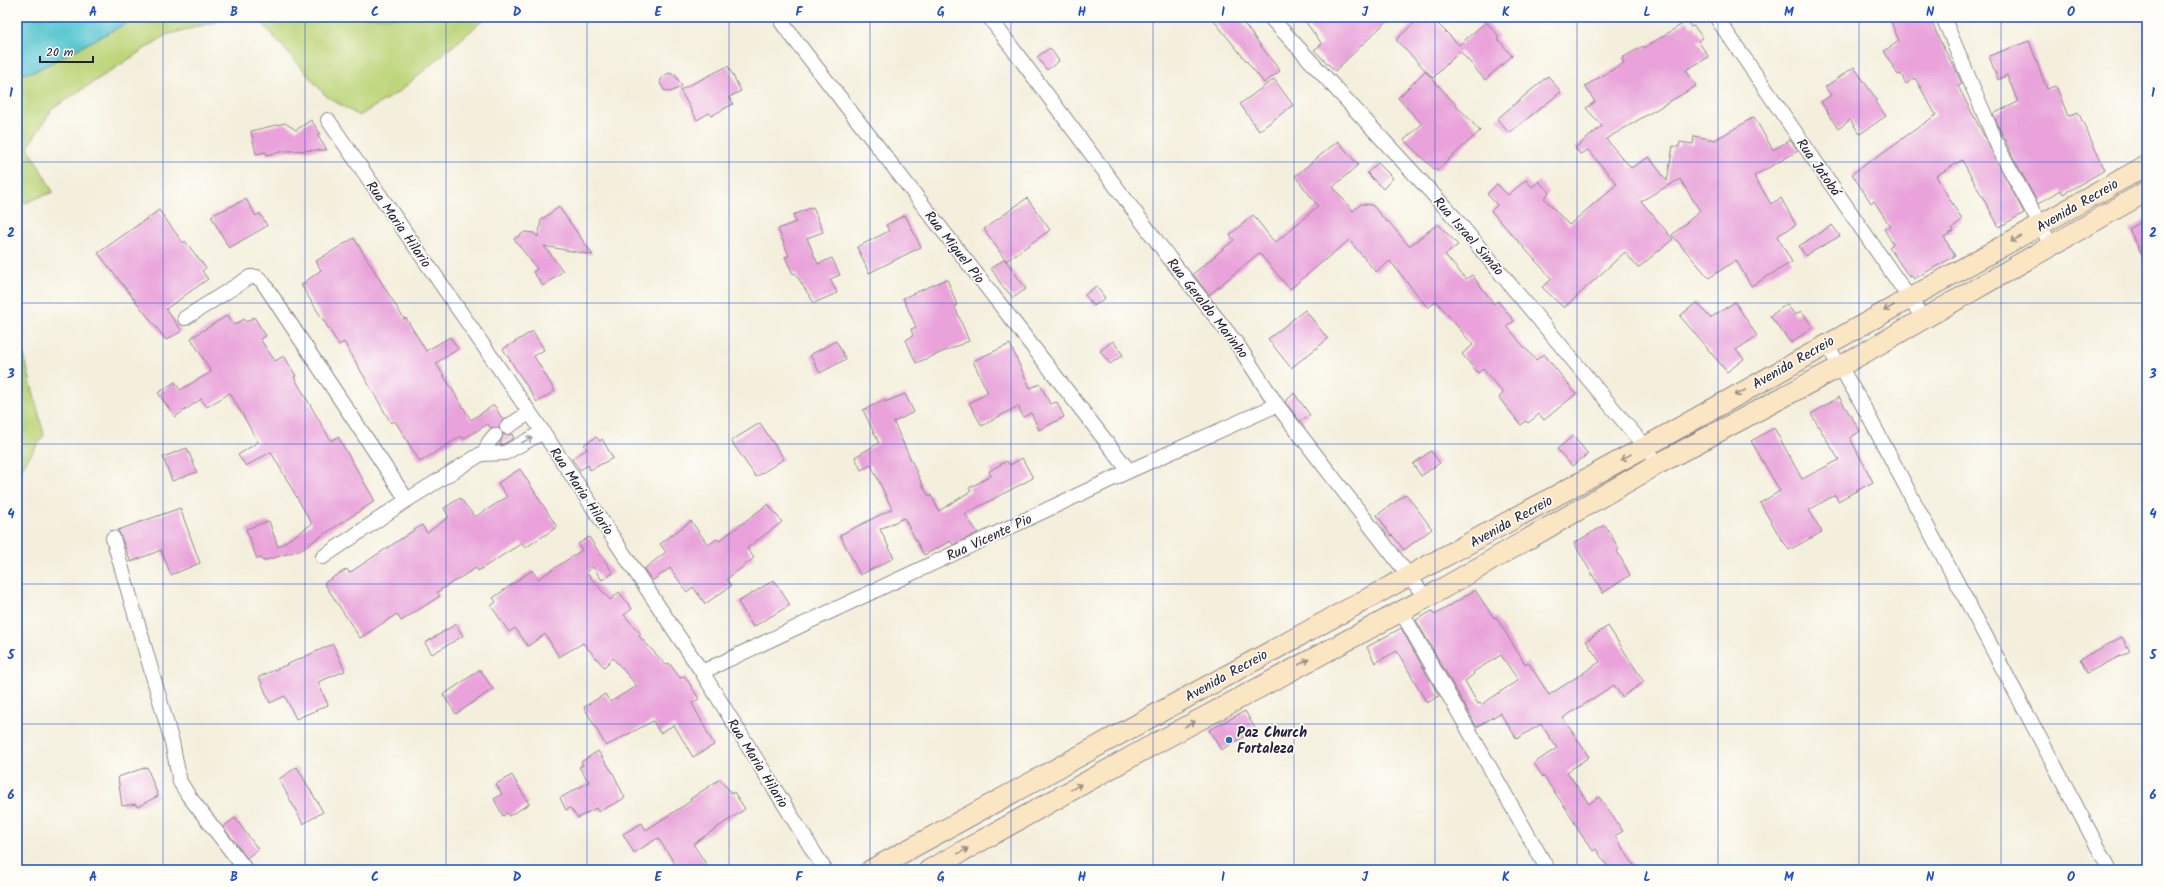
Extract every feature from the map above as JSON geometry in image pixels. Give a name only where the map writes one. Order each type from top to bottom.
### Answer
[{"type":"main road","name":"Avenida Recreio","points":[[871,870],[1645,447],[1826,343],[2040,226],[2147,165]]},
{"type":"main road","name":"Avenida Recreio","points":[[929,870],[1147,748],[1401,612],[1658,464],[1841,366],[2147,191]]},
{"type":"main road","points":[[1135,725],[1147,748]]},
{"type":"street","name":"Rua Geraldo Marinho","points":[[989,17],[1170,259],[1237,344],[1277,404],[1411,576],[1426,598]]},
{"type":"street","name":"Rua Israel Simão","points":[[1270,17],[1454,217],[1658,464]]},
{"type":"street","name":"Rua Jatobá","points":[[1716,17],[1923,318]]},
{"type":"street","points":[[1943,17],[1982,111],[2051,246]]},
{"type":"street","name":"Rua Miguel Pio","points":[[782,23],[1129,471]]},
{"type":"street","name":"Rua Maria Hilario","points":[[328,120],[543,432],[702,672],[825,870]]},
{"type":"street","points":[[185,318],[250,277],[257,277],[262,281],[407,500]]},
{"type":"street","points":[[1826,343],[1841,366],[2110,870]]},
{"type":"street","name":"Rua Vicente Pio","points":[[702,672],[1129,471],[1277,404]]},
{"type":"street","points":[[507,427],[529,413]]},
{"type":"street","points":[[323,557],[407,500],[485,452],[505,452],[543,432]]},
{"type":"street","points":[[485,452],[489,442],[495,435]]},
{"type":"street","points":[[113,538],[172,742],[180,782],[188,795],[246,870]]},
{"type":"street","points":[[1401,612],[1548,870]]},
{"type":"green space","points":[[135,17],[233,17],[166,35],[52,109],[28,147],[53,192],[17,206],[17,75],[36,71],[125,24]]},
{"type":"green space","points":[[257,17],[487,17],[400,91],[359,116],[326,96]]},
{"type":"green space","points":[[17,328],[44,435],[17,475]]},
{"type":"water","points":[[17,17],[135,17],[125,24],[35,71],[17,75]]},
{"type":"building","points":[[1211,17],[1239,17],[1280,71],[1264,83]]},
{"type":"building","points":[[1302,17],[1391,17],[1335,71],[1314,50],[1322,44]]},
{"type":"building","points":[[1420,17],[1431,17],[1459,45],[1486,22],[1499,36],[1497,38],[1512,56],[1485,80],[1460,51],[1433,78],[1396,40]]},
{"type":"building","points":[[1889,17],[1929,17],[1962,84],[1958,86],[2024,213],[1999,227],[1962,160],[1936,176],[1962,220],[1952,228],[1954,231],[1944,237],[1955,256],[1914,279],[1912,276],[1909,277],[1889,247],[1893,244],[1884,229],[1890,226],[1874,201],[1871,203],[1852,174],[1936,115],[1915,78],[1906,84],[1901,74],[1898,75],[1884,51],[1899,41]]},
{"type":"building","points":[[1687,21],[1691,27],[1694,26],[1703,38],[1698,41],[1709,57],[1686,70],[1696,86],[1606,139],[1631,168],[1649,157],[1667,181],[1673,146],[1679,147],[1680,142],[1693,144],[1694,136],[1715,140],[1754,117],[1773,150],[1790,140],[1798,151],[1754,176],[1771,204],[1781,198],[1796,225],[1777,236],[1792,262],[1751,286],[1736,260],[1709,278],[1672,235],[1700,211],[1680,179],[1641,201],[1673,239],[1638,268],[1625,252],[1564,308],[1542,287],[1552,279],[1491,211],[1497,205],[1487,194],[1497,184],[1508,195],[1526,180],[1532,187],[1539,181],[1549,193],[1544,198],[1569,225],[1617,184],[1588,150],[1580,154],[1575,148],[1602,126],[1586,108],[1595,102],[1585,86],[1624,63],[1622,58],[1643,46],[1644,48]]},
{"type":"building","points":[[2029,41],[2047,89],[2055,86],[2057,88],[2068,116],[2078,112],[2105,170],[2063,194],[2061,190],[2038,204],[2007,145],[1993,114],[2018,102],[2007,75],[1998,80],[1989,56]]},
{"type":"building","points":[[1050,48],[1059,61],[1047,70],[1037,57]]},
{"type":"building","points":[[728,66],[741,91],[729,97],[733,104],[711,116],[709,113],[697,120],[680,90]]},
{"type":"building","points":[[1854,67],[1877,100],[1875,102],[1886,116],[1860,134],[1850,120],[1838,129],[1821,102],[1831,95],[1825,87]]},
{"type":"building","points":[[1425,71],[1480,131],[1436,171],[1404,140],[1422,124],[1398,98]]},
{"type":"building","points":[[669,73],[675,75],[682,86],[671,92],[664,90],[660,83],[662,77]]},
{"type":"building","points":[[1548,76],[1561,92],[1509,133],[1497,119]]},
{"type":"building","points":[[1274,79],[1293,105],[1259,131],[1240,104]]},
{"type":"building","points":[[311,120],[320,133],[317,135],[327,150],[285,151],[267,155],[266,152],[256,154],[251,131],[285,123],[296,130]]},
{"type":"building","points":[[1338,141],[1358,165],[1333,187],[1353,211],[1361,204],[1372,205],[1409,246],[1438,224],[1458,245],[1445,255],[1466,279],[1472,275],[1494,304],[1498,301],[1514,321],[1507,326],[1519,341],[1536,360],[1544,354],[1576,394],[1544,420],[1539,414],[1528,423],[1526,421],[1521,425],[1499,398],[1503,393],[1483,369],[1478,373],[1462,354],[1473,345],[1436,301],[1428,308],[1390,261],[1376,272],[1349,240],[1290,289],[1259,253],[1209,295],[1193,274],[1234,240],[1230,235],[1253,215],[1275,243],[1318,206],[1295,176]]},
{"type":"building","points":[[1378,163],[1393,178],[1383,189],[1367,173]]},
{"type":"building","points":[[1027,198],[1050,230],[1006,261],[984,229]]},
{"type":"building","points":[[246,199],[256,216],[260,213],[267,226],[229,248],[211,216]]},
{"type":"building","points":[[559,207],[593,255],[544,246],[563,271],[543,286],[533,272],[537,269],[514,239],[525,232],[534,233],[538,237],[541,220]]},
{"type":"building","points":[[813,207],[823,232],[807,238],[818,264],[832,258],[840,275],[830,279],[837,293],[814,303],[795,273],[793,274],[785,257],[789,256],[778,229],[796,222],[793,215]]},
{"type":"building","points":[[159,210],[183,243],[185,241],[206,268],[202,271],[208,279],[166,309],[182,331],[166,340],[98,253]]},
{"type":"building","points":[[905,215],[921,247],[869,273],[857,247],[889,231],[886,225]]},
{"type":"building","points":[[2147,219],[2147,265],[2129,229]]},
{"type":"building","points":[[1832,225],[1840,236],[1805,256],[1799,246]]},
{"type":"building","points":[[354,238],[404,319],[406,318],[426,351],[450,337],[458,349],[436,363],[471,420],[494,405],[503,420],[499,428],[491,428],[488,424],[463,439],[461,436],[420,462],[395,421],[391,423],[344,342],[339,345],[301,285],[321,270],[316,261]]},
{"type":"building","points":[[1005,259],[1026,289],[1013,298],[1005,288],[1004,289],[991,268]]},
{"type":"building","points":[[947,279],[957,305],[955,307],[969,341],[916,363],[906,340],[913,336],[911,329],[916,327],[903,298]]},
{"type":"building","points":[[1096,286],[1105,298],[1094,306],[1085,295]]},
{"type":"building","points":[[1697,302],[1710,318],[1735,302],[1757,336],[1736,350],[1744,359],[1727,372],[1680,316]]},
{"type":"building","points":[[1787,304],[1795,315],[1801,311],[1813,327],[1791,343],[1770,316]]},
{"type":"building","points":[[1305,310],[1328,339],[1291,368],[1268,339]]},
{"type":"building","points":[[228,315],[234,325],[244,319],[246,322],[254,317],[266,336],[260,339],[275,361],[284,356],[296,376],[294,377],[331,441],[338,437],[375,501],[300,550],[263,561],[261,558],[257,559],[246,529],[269,521],[278,547],[312,524],[271,452],[246,466],[238,455],[258,442],[230,393],[207,407],[201,399],[175,417],[158,393],[175,382],[180,390],[211,372],[191,338]]},
{"type":"building","points":[[533,331],[544,350],[534,356],[555,391],[537,402],[503,349]]},
{"type":"building","points":[[836,341],[846,359],[820,373],[810,355]]},
{"type":"building","points":[[1113,341],[1123,355],[1110,364],[1100,351]]},
{"type":"building","points":[[1010,344],[1030,388],[1040,384],[1050,404],[1057,402],[1064,417],[1039,430],[1031,413],[1023,417],[1018,406],[982,426],[969,403],[988,393],[973,361]]},
{"type":"building","points":[[1294,393],[1310,415],[1300,421],[1285,402]]},
{"type":"building","points":[[905,394],[914,412],[894,423],[924,488],[929,496],[931,495],[939,511],[971,491],[969,488],[991,476],[989,471],[1007,461],[1010,465],[1022,458],[1033,478],[965,514],[978,533],[953,545],[951,541],[924,555],[904,518],[880,529],[894,558],[860,575],[840,535],[892,509],[871,465],[861,470],[855,457],[879,443],[863,410],[884,400],[885,402]]},
{"type":"building","points":[[1839,397],[1860,431],[1850,438],[1873,482],[1838,501],[1835,495],[1809,510],[1822,532],[1789,550],[1760,503],[1780,491],[1751,441],[1774,428],[1802,479],[1839,460],[1811,414]]},
{"type":"building","points":[[760,423],[784,459],[756,477],[731,441]]},
{"type":"building","points":[[512,434],[514,438],[501,445],[500,443],[503,435]]},
{"type":"building","points":[[1573,436],[1588,454],[1572,466],[1557,449]]},
{"type":"building","points":[[596,437],[600,441],[602,439],[613,458],[590,470],[588,465],[580,470],[572,459],[587,449],[584,445]]},
{"type":"building","points":[[187,448],[197,472],[172,481],[163,457]]},
{"type":"building","points":[[1431,451],[1440,463],[1421,476],[1413,464]]},
{"type":"building","points":[[520,469],[557,527],[525,548],[522,543],[478,571],[476,568],[437,592],[440,596],[401,621],[397,614],[360,638],[324,583],[347,569],[349,573],[422,525],[427,533],[449,517],[444,508],[460,498],[475,517],[507,497],[498,483]]},
{"type":"building","points":[[1406,494],[1432,529],[1404,550],[1392,535],[1391,536],[1377,515]]},
{"type":"building","points":[[768,504],[782,522],[747,548],[754,558],[727,579],[731,586],[705,604],[693,587],[687,592],[670,568],[652,581],[644,569],[666,552],[660,544],[691,521],[708,545],[717,539],[719,541]]},
{"type":"building","points":[[180,508],[200,563],[171,575],[161,550],[131,562],[118,530]]},
{"type":"building","points":[[1605,525],[1619,549],[1617,551],[1630,575],[1603,593],[1574,543]]},
{"type":"building","points":[[589,537],[613,573],[602,580],[593,567],[586,572],[610,600],[619,592],[632,609],[624,615],[641,634],[639,636],[666,665],[669,663],[680,678],[685,676],[699,699],[692,703],[714,745],[693,757],[674,725],[660,733],[653,721],[606,746],[584,707],[605,694],[610,702],[637,686],[613,658],[604,667],[583,643],[559,657],[545,634],[528,646],[515,628],[509,632],[491,606],[496,602],[493,598],[532,570],[538,579],[582,550],[578,544]]},
{"type":"building","points":[[774,580],[790,605],[753,627],[738,602]]},
{"type":"building","points":[[1475,590],[1494,618],[1496,617],[1525,664],[1528,662],[1549,695],[1600,662],[1586,641],[1608,626],[1644,682],[1622,697],[1614,685],[1563,718],[1589,757],[1567,772],[1589,804],[1599,797],[1623,831],[1615,836],[1637,870],[1610,870],[1596,849],[1593,851],[1580,833],[1571,816],[1543,777],[1534,763],[1557,748],[1541,724],[1517,739],[1500,713],[1477,727],[1416,620],[1432,611],[1435,615]],"holes":[[[1501,655],[1518,680],[1481,705],[1480,703],[1478,704],[1465,681],[1474,674],[1473,672]]]},
{"type":"building","points":[[456,624],[463,636],[432,654],[425,643]]},
{"type":"building","points":[[1401,628],[1439,696],[1427,703],[1397,651],[1375,663],[1367,647]]},
{"type":"building","points":[[2122,637],[2130,651],[2087,673],[2080,659]]},
{"type":"building","points":[[333,644],[345,671],[318,682],[328,705],[296,719],[285,696],[270,703],[259,677]]},
{"type":"building","points":[[480,670],[493,689],[456,714],[443,695]]},
{"type":"building","points":[[1245,711],[1256,730],[1221,750],[1209,730]]},
{"type":"building","points":[[598,751],[613,773],[625,798],[598,812],[596,808],[578,818],[570,808],[566,810],[560,798],[589,782],[579,767],[583,765],[581,762]]},
{"type":"building","points":[[147,767],[158,796],[137,807],[136,804],[122,806],[118,777]]},
{"type":"building","points":[[297,767],[323,812],[303,824],[279,779]]},
{"type":"building","points":[[512,775],[529,804],[509,816],[507,813],[503,816],[494,799],[502,794],[496,784]]},
{"type":"building","points":[[720,779],[732,794],[734,792],[745,809],[693,844],[710,870],[679,870],[658,838],[634,853],[623,834],[642,823],[646,830],[691,801],[690,799]]},
{"type":"building","points":[[235,818],[258,849],[247,858],[223,827]]},
{"type":"place","name":"Paz Church Fortaleza","points":[[1229,740]]}]
